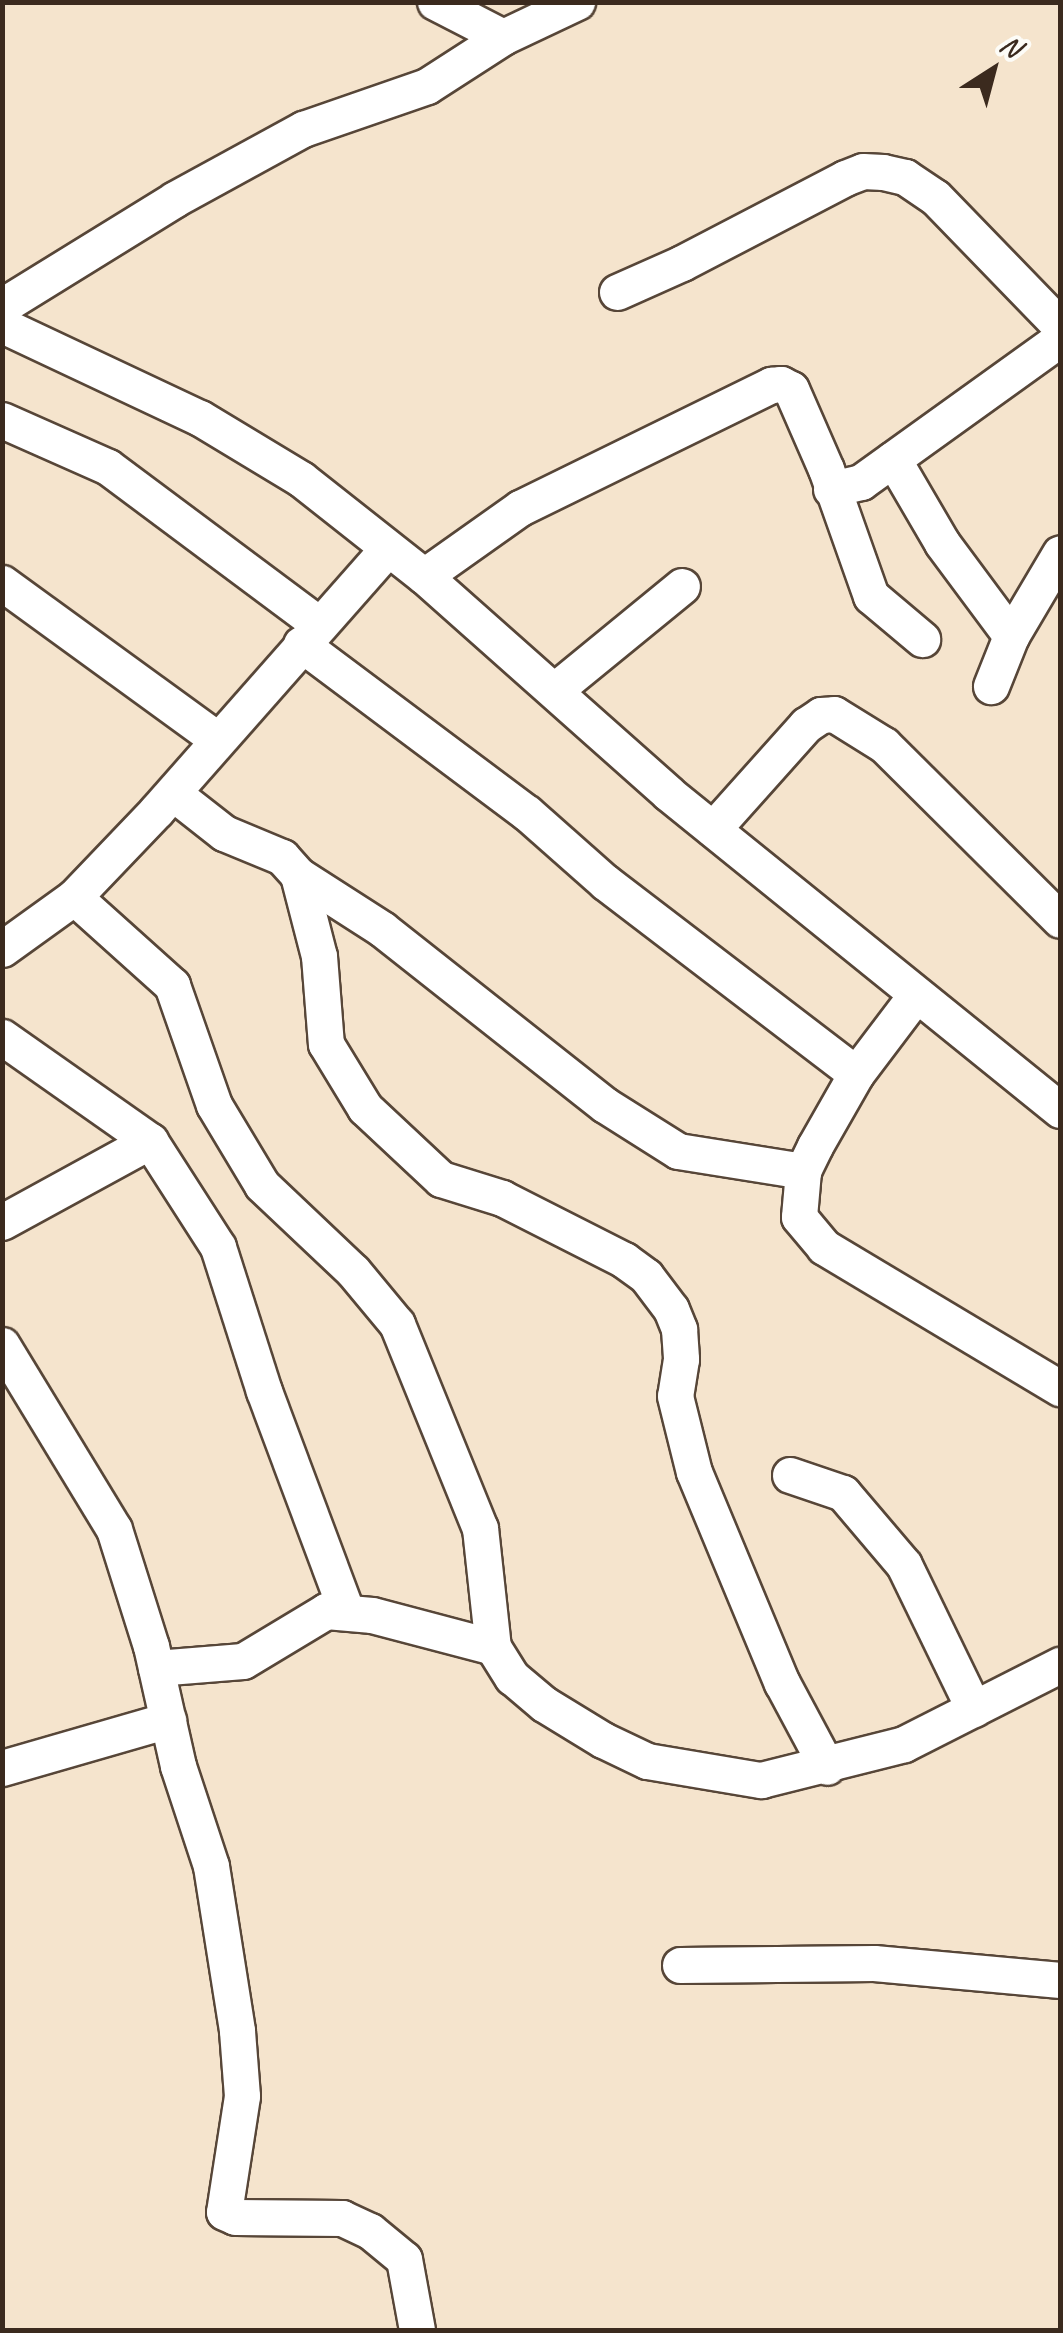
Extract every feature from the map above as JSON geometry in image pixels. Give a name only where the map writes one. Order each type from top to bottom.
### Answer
[{"type":"street","points":[[435,2],[503,37]]},
{"type":"street","points":[[2,306],[175,198],[303,130],[427,86],[503,37],[577,2]]},
{"type":"street","points":[[617,292],[845,178],[862,171],[883,172],[905,177],[935,197],[1060,326]]},
{"type":"street","points":[[2,326],[200,418],[301,480],[424,576],[713,829],[914,996],[1060,1110]]},
{"type":"street","points":[[830,489],[862,482],[1060,339]]},
{"type":"street","points":[[424,576],[520,508],[772,385],[791,389],[871,596],[922,639]]},
{"type":"street","points":[[2,420],[108,467],[605,882],[856,1074]]},
{"type":"street","points":[[893,459],[942,543],[1012,636]]},
{"type":"street","points":[[2,949],[74,897],[172,793],[386,550]]},
{"type":"street","points":[[990,686],[1012,636],[1060,553]]},
{"type":"street","points":[[2,583],[218,739]]},
{"type":"street","points":[[555,690],[682,586]]},
{"type":"street","points":[[713,829],[806,726],[821,715],[834,714],[884,745],[1060,920]]},
{"type":"street","points":[[172,793],[224,833],[282,857],[298,875],[382,929],[605,1105],[678,1152],[804,1171]]},
{"type":"street","points":[[298,875],[319,956],[326,1044],[365,1108],[442,1179],[502,1198],[624,1260],[646,1276],[671,1309],[679,1329],[681,1359],[675,1396],[694,1472],[782,1683],[828,1767]]},
{"type":"street","points":[[74,897],[172,985],[214,1105],[262,1185],[353,1271],[397,1324],[480,1528],[493,1647],[512,1677],[544,1704],[602,1740],[647,1760],[761,1780],[828,1767],[904,1744],[1060,1666]]},
{"type":"street","points":[[914,996],[856,1074],[804,1171],[800,1217],[824,1247],[1060,1388]]},
{"type":"street","points":[[2,1036],[150,1141],[218,1247],[264,1391],[346,1610]]},
{"type":"street","points":[[2,1222],[150,1141]]},
{"type":"street","points":[[2,1345],[114,1529],[211,1866],[237,2031],[242,2096],[224,2212],[236,2217],[342,2218],[370,2230],[404,2259],[416,2330]]},
{"type":"street","points":[[790,1475],[843,1492],[904,1565],[974,1710]]},
{"type":"street","points":[[156,1668],[243,1661],[326,1610],[346,1610],[493,1647]]},
{"type":"street","points":[[2,1768],[168,1720]]},
{"type":"street","points":[[680,1964],[874,1964],[1060,1980]]}]
